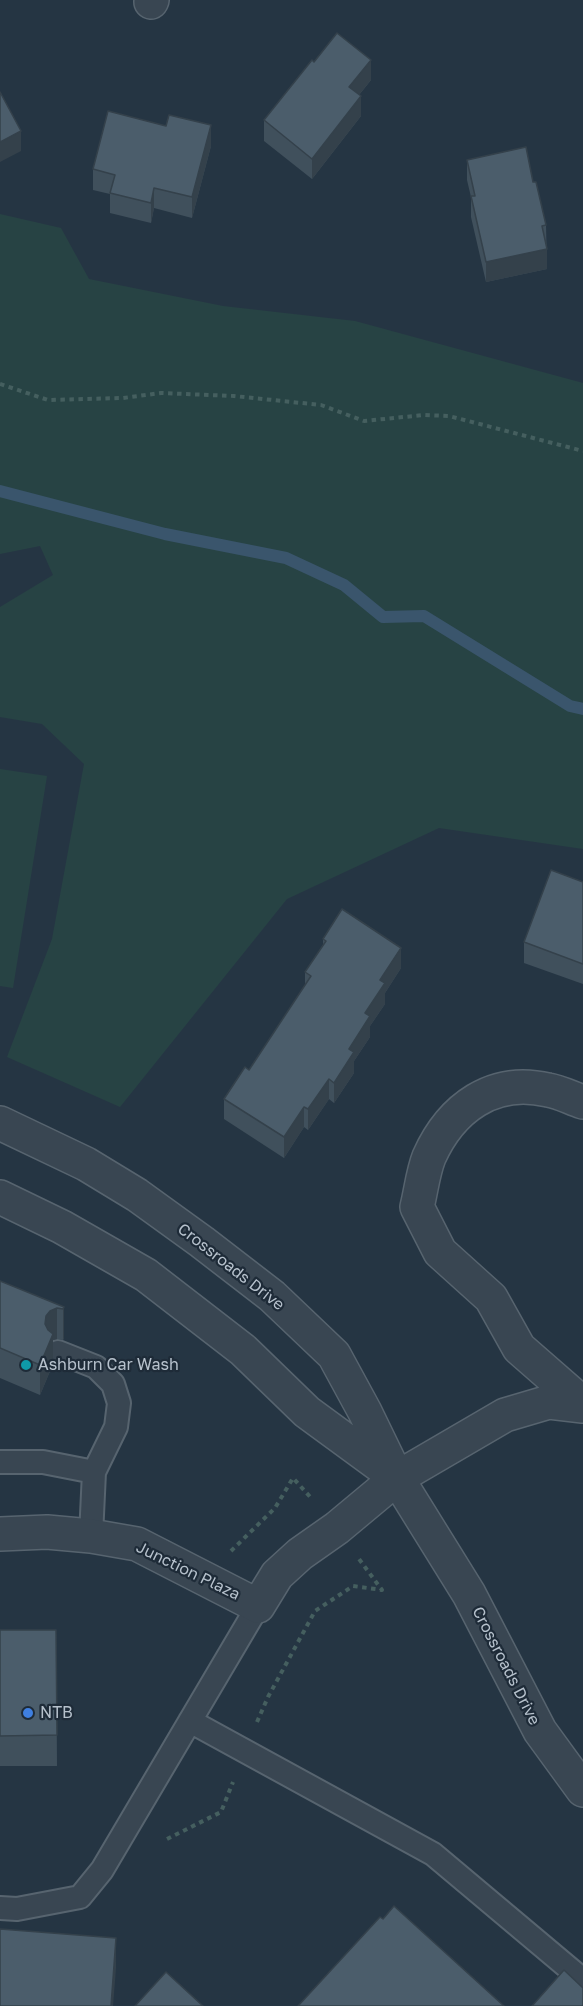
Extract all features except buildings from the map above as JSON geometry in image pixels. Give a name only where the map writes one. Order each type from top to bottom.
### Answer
[{"type":"street","points":[[583,1102],[547,1090],[524,1087],[503,1089],[468,1104],[444,1130],[428,1158],[417,1207],[440,1252],[491,1298],[519,1348],[583,1405]]},
{"type":"street","name":"Crossroads Drive","points":[[0,1123],[86,1164],[137,1195],[272,1296],[334,1355],[365,1412],[396,1478],[469,1594],[540,1731],[583,1790]]},
{"type":"street","name":"Crossroads Drive","points":[[0,1197],[62,1227],[146,1275],[243,1350],[307,1412],[396,1478]]},
{"type":"street","name":"Junction Plaza","points":[[0,1534],[47,1532],[91,1536],[136,1544],[258,1606],[277,1575],[292,1561],[396,1478],[506,1415],[549,1402],[583,1405]]},
{"type":"lane","points":[[58,1352],[96,1367],[113,1384],[119,1403],[116,1427],[94,1472],[91,1536]]},
{"type":"lane","points":[[0,1462],[43,1462],[94,1472]]},
{"type":"lane","points":[[0,1908],[16,1909],[80,1897],[102,1870],[258,1606]]},
{"type":"lane","points":[[190,1721],[433,1854],[583,1980]]},
{"type":"path","points":[[0,384],[48,400],[123,398],[160,393],[234,396],[321,405],[364,421],[424,415],[449,416],[583,451]]},
{"type":"green space","points":[[0,214],[61,228],[89,279],[223,306],[355,321],[583,383],[583,849],[439,828],[287,899],[120,1107],[7,1057],[52,939],[84,764],[42,724],[0,717],[0,607],[53,575],[40,546],[0,554]]},
{"type":"green space","points":[[0,769],[47,776],[13,988],[0,986]]},
{"type":"waterway","points":[[0,491],[165,534],[286,558],[344,585],[383,617],[424,616],[570,706],[583,709]]},
{"type":"place","name":"Ashburn Car Wash","points":[[26,1365]]},
{"type":"place","name":"NTB","points":[[28,1713]]}]
